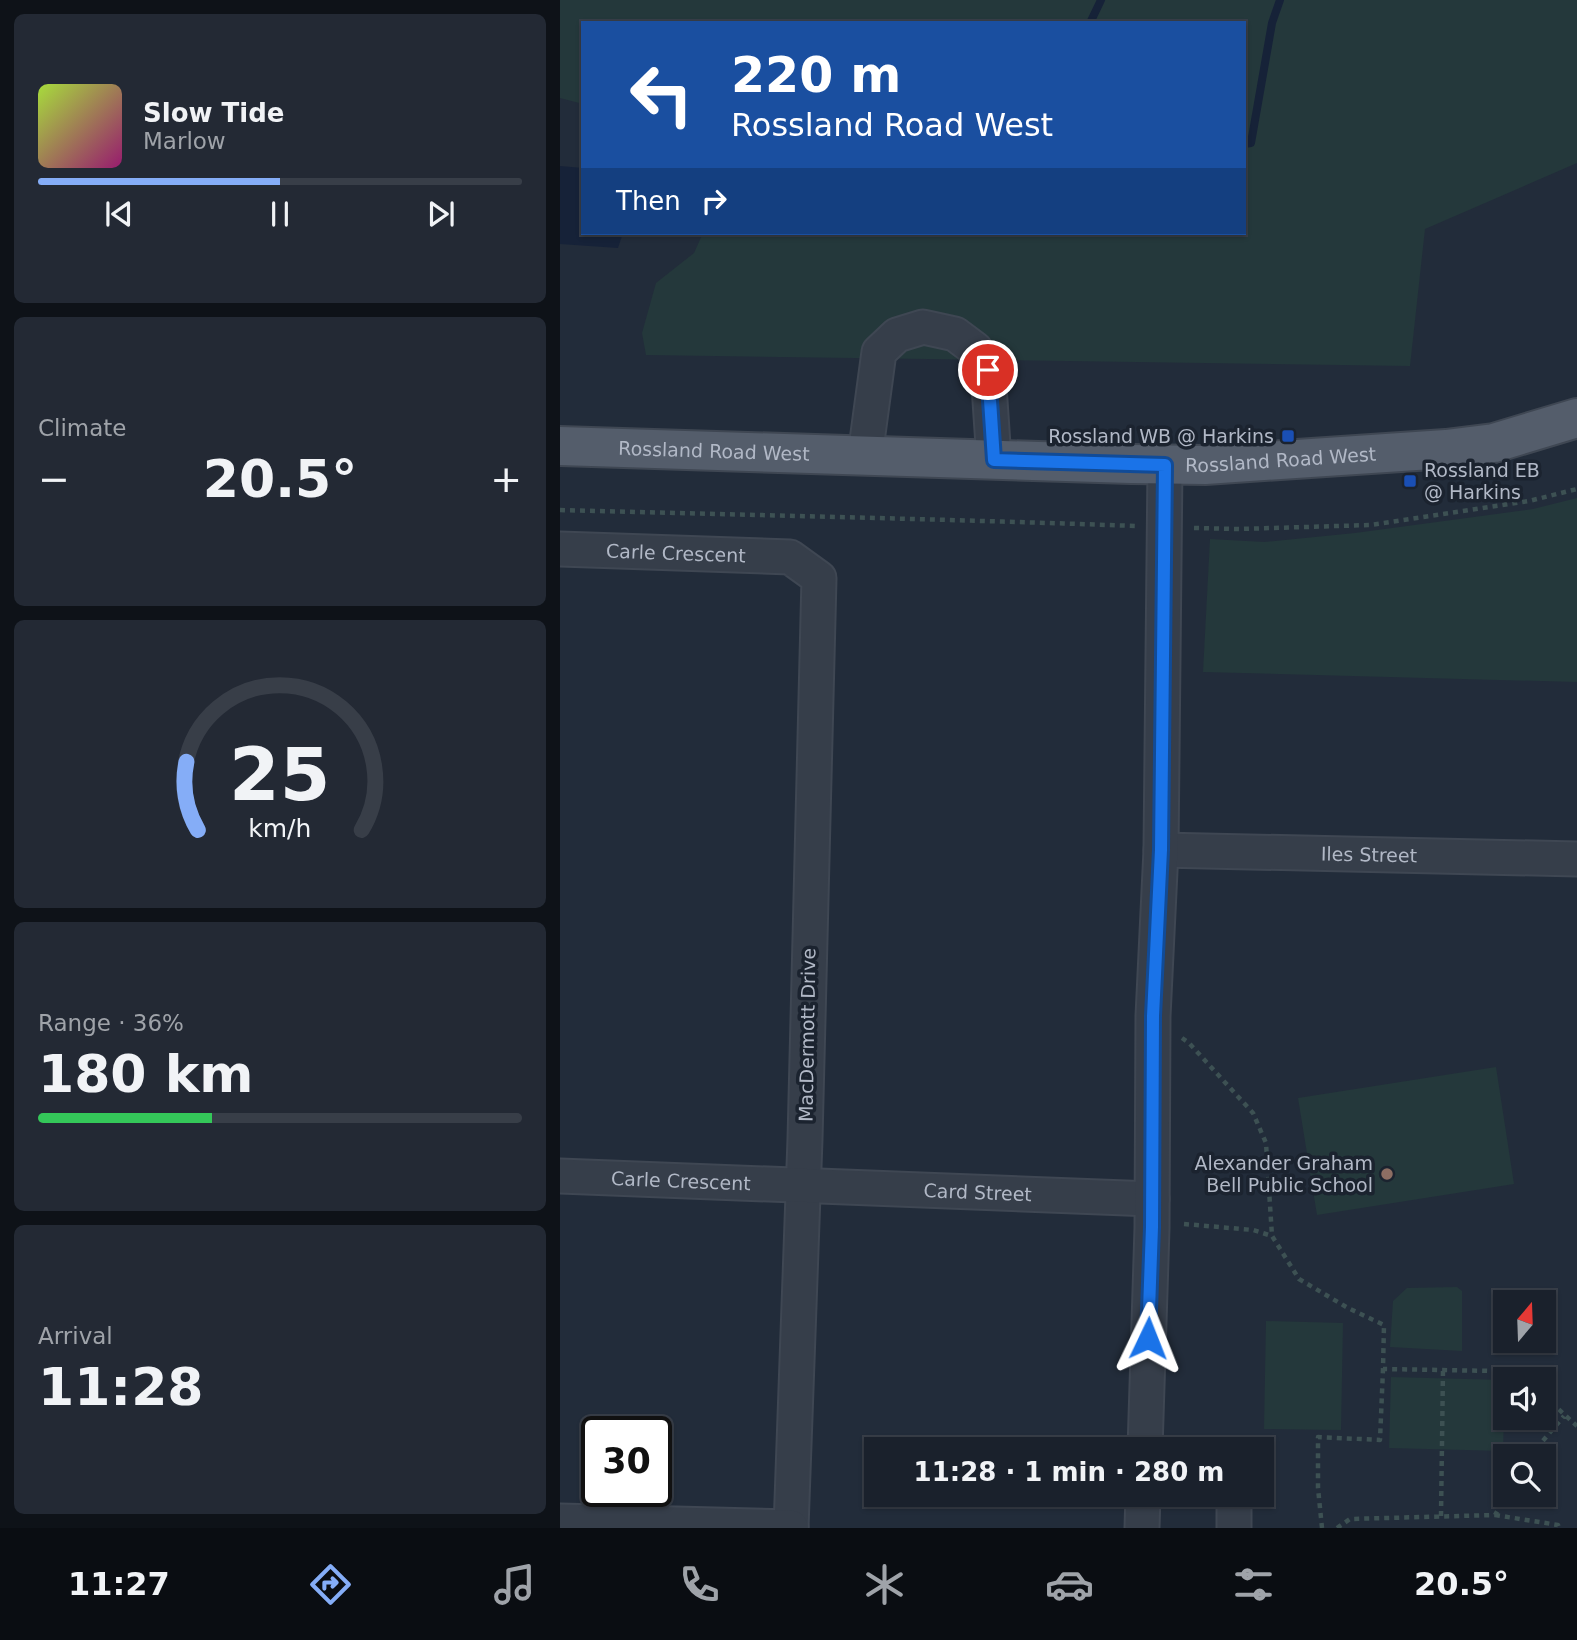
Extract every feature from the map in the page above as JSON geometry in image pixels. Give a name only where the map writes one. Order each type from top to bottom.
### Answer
[{"type":"main road","name":"Rossland Road West","points":[[560,446],[1205,465],[1446,449],[1494,443],[1577,418]]},
{"type":"street","points":[[865,456],[878,352],[897,335],[923,327],[956,334],[975,349],[988,370],[994,460]]},
{"type":"street","points":[[1144,1437],[1152,1199],[1153,1016],[1161,850],[1165,465]]},
{"type":"street","name":"Carle Crescent","points":[[560,549],[790,557]]},
{"type":"street","name":"MacDermott Drive","points":[[790,557],[818,578],[803,1185],[791,1528]]},
{"type":"street","name":"Iles Street","points":[[1161,850],[1577,859]]},
{"type":"street","name":"Carle Crescent","points":[[560,1176],[803,1185]]},
{"type":"street","name":"Card Street","points":[[803,1185],[1152,1199]]},
{"type":"street","points":[[1142,1528],[1143,1507]]},
{"type":"street","points":[[560,1521],[791,1528]]},
{"type":"path","points":[[560,509],[1238,529],[1371,525],[1529,501],[1577,489]]},
{"type":"path","points":[[1153,1016],[1189,1043],[1253,1113],[1266,1143],[1272,1236],[1300,1279],[1348,1308],[1384,1325],[1380,1440],[1318,1437],[1318,1488],[1322,1528]]},
{"type":"path","points":[[1184,1224],[1253,1230],[1272,1236]]},
{"type":"path","points":[[1383,1369],[1493,1371]]},
{"type":"path","points":[[1441,1516],[1443,1370]]},
{"type":"path","points":[[1556,1408],[1577,1426]]},
{"type":"path","points":[[1540,1444],[1564,1416]]},
{"type":"path","points":[[1495,1515],[1500,1507]]},
{"type":"path","points":[[1337,1528],[1350,1519],[1495,1515],[1558,1525],[1559,1528]]},
{"type":"green space","points":[[560,0],[1577,0],[1577,163],[1425,229],[1410,366],[646,355],[642,333],[656,283],[694,253],[702,235],[1246,235],[1246,21],[581,21],[581,103],[560,98]]},
{"type":"green space","points":[[1577,498],[1577,682],[1203,672],[1210,539],[1264,542],[1355,533],[1533,509]]},
{"type":"green space","points":[[1496,1067],[1514,1184],[1317,1215],[1298,1098]]},
{"type":"green space","points":[[1457,1287],[1462,1291],[1462,1351],[1390,1347],[1393,1301],[1407,1288]]},
{"type":"green space","points":[[1266,1321],[1343,1323],[1341,1430],[1264,1429]]},
{"type":"green space","points":[[1391,1377],[1493,1380],[1493,1430],[1504,1430],[1503,1444],[1493,1444],[1493,1451],[1389,1448]]},
{"type":"water","points":[[560,166],[581,168],[581,235],[622,235],[618,248],[560,244]]},
{"type":"waterway","points":[[1091,21],[1101,0]]},
{"type":"waterway","points":[[1246,144],[1251,143],[1272,23],[1280,0]]},
{"type":"place","name":"Rossland WB @ Harkins","points":[[1288,436]]},
{"type":"place","name":"Rossland EB @ Harkins","points":[[1410,481]]},
{"type":"place","name":"Alexander Graham Bell Public School","points":[[1387,1174]]},
{"type":"route","points":[[988,370],[994,460],[1165,465],[1161,850],[1153,1016],[1152,1227],[1148,1338]]}]
